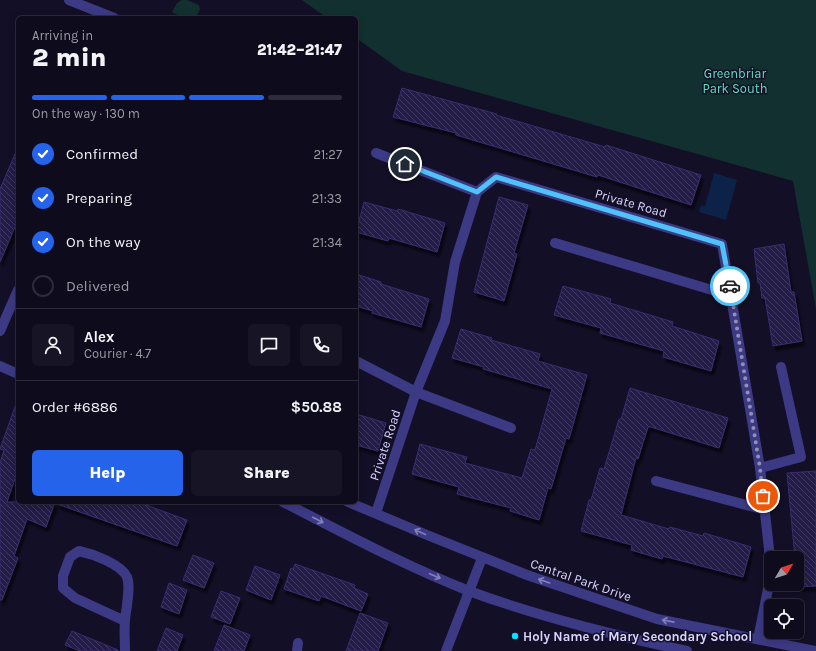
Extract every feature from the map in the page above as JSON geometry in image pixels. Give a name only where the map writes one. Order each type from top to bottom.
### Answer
[{"type":"street","points":[[69,0],[109,16]]},
{"type":"street","points":[[376,153],[477,192]]},
{"type":"street","name":"Private Road","points":[[376,513],[416,392],[445,321],[455,262],[477,192],[496,177],[722,244],[760,468],[769,549],[770,579],[758,639]]},
{"type":"street","points":[[555,243],[732,296]]},
{"type":"street","points":[[0,331],[16,295]]},
{"type":"street","points":[[358,362],[416,392],[511,428]]},
{"type":"street","points":[[0,366],[16,373]]},
{"type":"street","points":[[760,468],[801,457],[781,367]]},
{"type":"street","points":[[656,481],[765,510]]},
{"type":"street","points":[[287,504],[412,566],[469,591],[565,622],[687,651]]},
{"type":"street","name":"Central Park Drive","points":[[353,504],[482,558],[527,575],[657,619],[816,651]]},
{"type":"street","points":[[125,621],[75,598],[63,588],[63,576],[70,557],[79,551],[92,554],[121,569],[127,577],[128,585],[125,621],[125,651]]},
{"type":"street","points":[[446,651],[482,558]]},
{"type":"green space","points":[[182,0],[187,0],[199,5],[200,9],[197,16],[179,16],[172,12],[177,3]]},
{"type":"green space","name":"Greenbriar Park South","points":[[302,0],[816,0],[816,309],[793,181],[402,71],[358,39],[358,16],[324,16]]},
{"type":"water","points":[[714,173],[737,180],[726,220],[699,212],[701,205],[705,206]]},
{"type":"building","points":[[402,88],[497,114],[496,115],[605,147],[606,145],[701,175],[691,205],[598,175],[597,177],[456,135],[456,133],[393,117]]},
{"type":"building","points":[[16,152],[16,225],[0,262],[0,189]]},
{"type":"building","points":[[499,197],[528,205],[514,253],[517,254],[504,301],[474,292]]},
{"type":"building","points":[[364,202],[397,211],[398,209],[445,223],[437,252],[389,238],[388,241],[358,233],[358,224]]},
{"type":"building","points":[[784,244],[791,292],[794,292],[802,341],[773,346],[765,298],[762,298],[760,283],[758,283],[754,249]]},
{"type":"building","points":[[358,275],[381,282],[381,284],[429,299],[421,327],[372,313],[373,311],[358,307]]},
{"type":"building","points":[[563,286],[611,299],[610,303],[673,322],[672,326],[719,341],[711,371],[663,357],[664,351],[600,333],[601,328],[554,315]]},
{"type":"building","points":[[461,329],[492,338],[491,340],[540,354],[538,361],[587,375],[569,439],[566,438],[551,489],[548,488],[539,520],[510,511],[511,508],[457,494],[459,487],[412,474],[420,444],[467,457],[465,463],[522,478],[531,449],[535,450],[552,389],[483,369],[484,367],[452,358]]},
{"type":"building","points":[[630,388],[728,418],[719,448],[648,427],[638,459],[636,458],[621,515],[669,529],[670,527],[703,536],[704,533],[751,547],[743,577],[663,556],[662,559],[631,550],[632,545],[581,531],[589,500],[591,500],[600,468],[604,469]]},
{"type":"building","points":[[16,404],[16,476],[7,502],[16,502],[16,504],[54,504],[46,527],[27,519],[14,556],[18,558],[2,600],[0,600],[0,463],[4,450],[0,449]]},
{"type":"building","points":[[358,415],[386,423],[378,451],[358,446]]},
{"type":"building","points":[[816,471],[816,586],[804,587],[804,551],[794,551],[787,473]]},
{"type":"building","points":[[57,504],[146,504],[187,520],[177,546]]},
{"type":"building","points":[[193,555],[214,563],[204,588],[183,580]]},
{"type":"building","points":[[295,564],[355,585],[354,588],[368,594],[361,611],[321,596],[319,601],[284,589],[291,568],[293,569]]},
{"type":"building","points":[[255,566],[280,575],[271,600],[246,590]]},
{"type":"building","points":[[169,583],[187,590],[179,614],[161,607]]},
{"type":"building","points":[[221,591],[240,598],[230,624],[211,617]]},
{"type":"building","points":[[360,613],[388,623],[378,651],[346,651]]},
{"type":"building","points":[[224,625],[250,635],[244,651],[214,651]]},
{"type":"building","points":[[166,628],[183,635],[177,651],[157,651]]},
{"type":"building","points":[[72,631],[118,651],[80,651],[65,645]]},
{"type":"way so far","points":[[730,286],[760,468],[763,496]]},
{"type":"place","name":"Holy Name of Mary Secondary School","points":[[515,636]]},
{"type":"route","points":[[405,164],[477,192],[496,177],[722,244],[730,286]]}]
